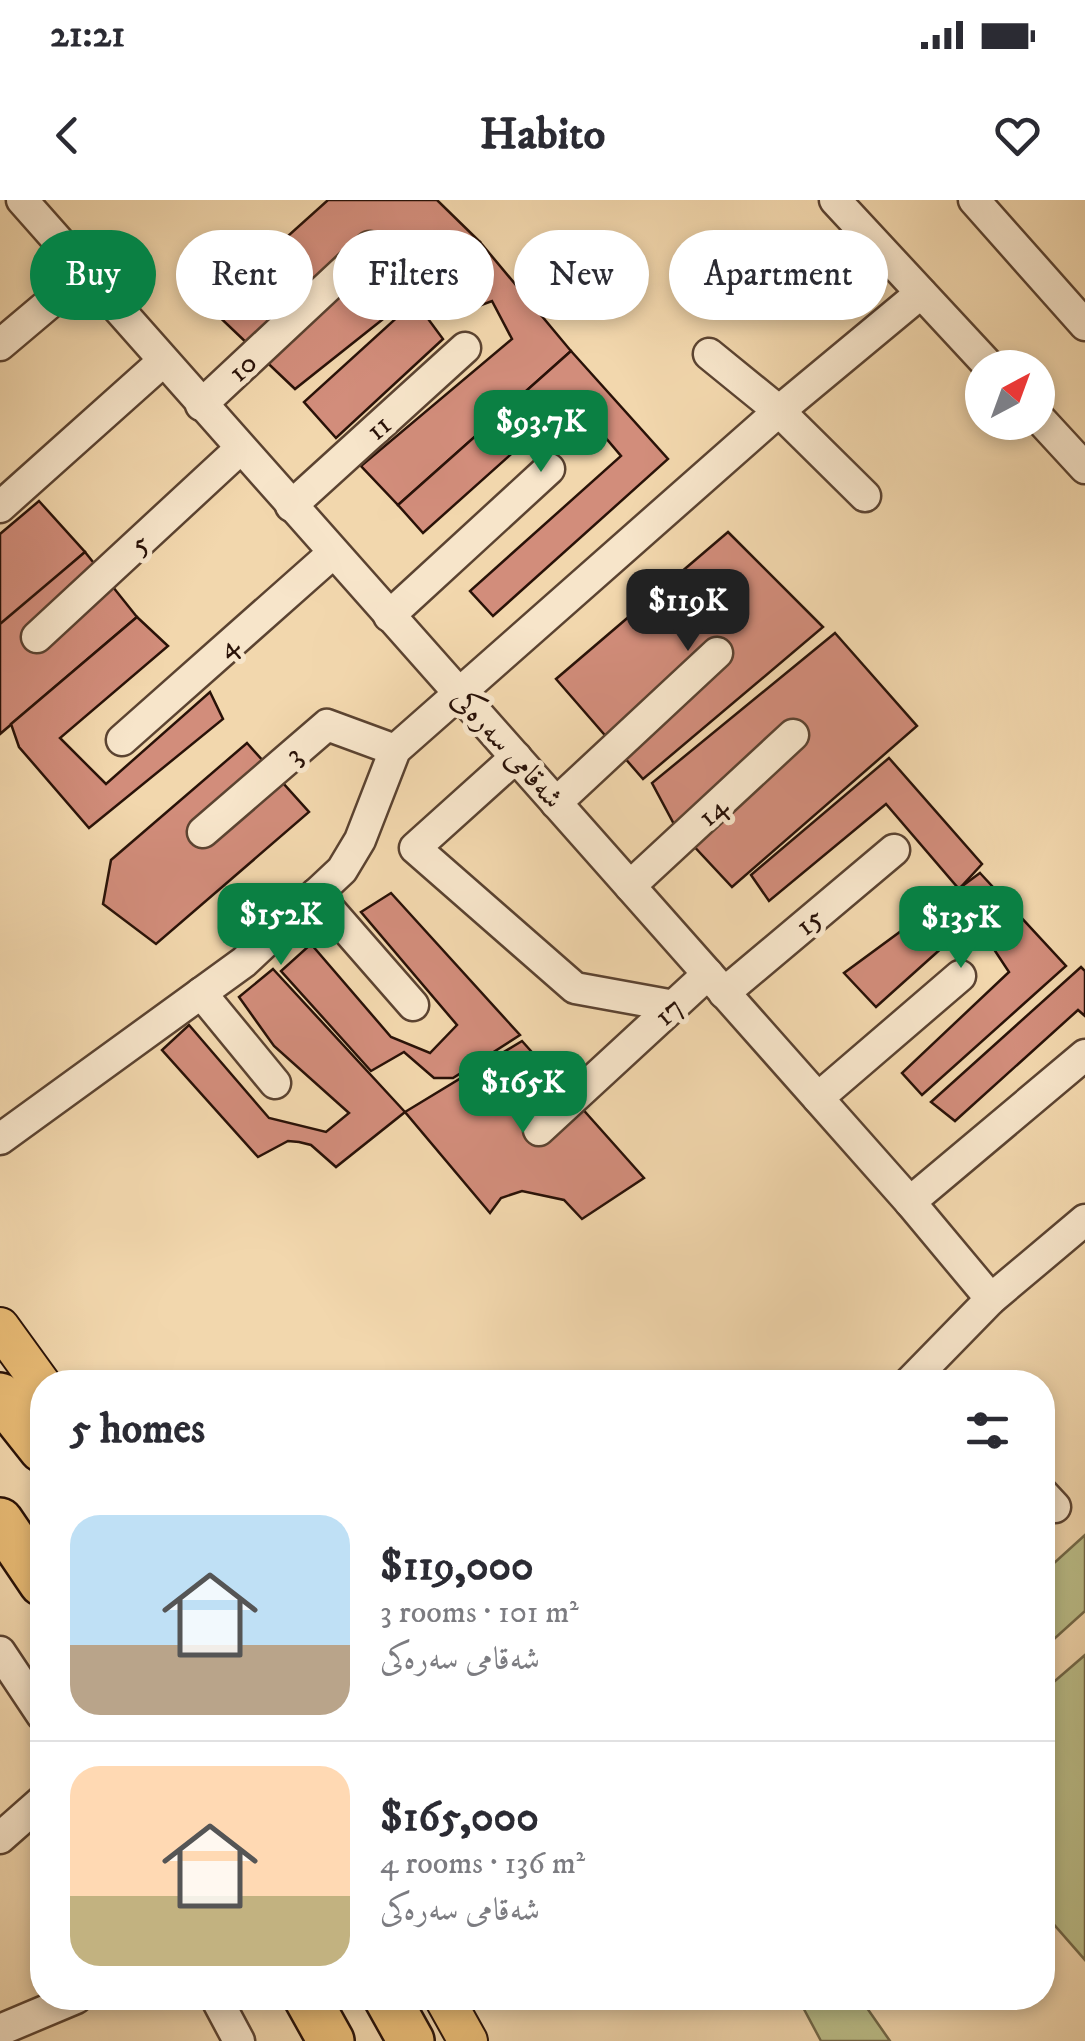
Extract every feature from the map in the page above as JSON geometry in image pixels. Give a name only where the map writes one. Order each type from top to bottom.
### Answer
[{"type":"highway","points":[[19,1387],[30,1417]]},
{"type":"highway","points":[[0,1521],[30,1565]]},
{"type":"highway","points":[[314,2010],[331,2041]]},
{"type":"highway","points":[[393,2010],[410,2041]]},
{"type":"main road","points":[[0,1327],[19,1387]]},
{"type":"main road","points":[[451,2010],[468,2041]]},
{"type":"street","name":"شەقامی سەرەکی","points":[[22,200],[47,230]]},
{"type":"street","points":[[835,200],[974,350]]},
{"type":"street","points":[[974,200],[1083,318]]},
{"type":"street","name":"10","points":[[201,405],[333,282]]},
{"type":"street","points":[[0,1140],[244,962],[342,870],[360,840],[395,750],[778,411],[921,292]]},
{"type":"street","points":[[0,345],[30,320]]},
{"type":"street","name":"شەقامی سەرەکی","points":[[124,320],[818,1098],[990,1299]]},
{"type":"street","name":"11","points":[[291,506],[465,348]]},
{"type":"street","points":[[709,354],[778,411],[865,496]]},
{"type":"street","points":[[0,507],[161,363]]},
{"type":"street","points":[[1055,435],[1085,468]]},
{"type":"street","name":"5","points":[[37,637],[240,449]]},
{"type":"street","points":[[389,616],[549,469]]},
{"type":"street","name":"4","points":[[122,740],[333,552]]},
{"type":"street","points":[[556,802],[716,653]]},
{"type":"street","name":"3","points":[[204,832],[327,724],[395,750]]},
{"type":"street","name":"14","points":[[630,886],[793,735]]},
{"type":"street","points":[[516,757],[415,848],[576,988],[674,1006]]},
{"type":"street","name":"15","points":[[716,983],[894,850]]},
{"type":"street","points":[[316,894],[413,1006]]},
{"type":"street","points":[[818,1098],[960,976]]},
{"type":"street","name":"17","points":[[539,1130],[674,1006],[716,983]]},
{"type":"street","points":[[202,993],[274,1082]]},
{"type":"street","points":[[910,1202],[1085,1055]]},
{"type":"street","points":[[931,1370],[990,1299],[1085,1220]]},
{"type":"street","points":[[0,1652],[30,1697]]},
{"type":"street","points":[[0,1838],[30,1812]]},
{"type":"street","points":[[0,2030],[48,2010]]},
{"type":"street","points":[[222,2010],[239,2041]]},
{"type":"green space","points":[[1085,1535],[1085,1611],[1055,1638],[1055,1562]]},
{"type":"green space","points":[[1085,1655],[1085,1960],[1055,1926],[1055,1681]]},
{"type":"green space","points":[[804,2010],[868,2010],[890,2041],[821,2041]]},
{"type":"building","points":[[328,200],[437,200],[468,230],[333,230],[333,320],[382,320],[295,389],[223,320],[313,320],[313,230],[295,230]]},
{"type":"building","points":[[494,259],[514,283],[514,320],[545,320],[571,351],[398,505],[361,466],[512,339],[494,305]]},
{"type":"building","points":[[394,320],[429,320],[443,339],[336,438],[304,402]]},
{"type":"building","points":[[571,351],[668,459],[493,616],[470,591],[621,456],[577,404],[569,399],[551,399],[538,412],[538,430],[423,533],[398,505]]},
{"type":"building","points":[[39,501],[85,552],[0,627],[0,534]]},
{"type":"building","points":[[728,532],[823,627],[643,779],[556,679]]},
{"type":"building","points":[[85,552],[137,617],[0,734],[0,624]]},
{"type":"building","points":[[137,617],[168,646],[60,738],[106,784],[210,692],[223,719],[89,828],[19,747],[11,724]]},
{"type":"building","points":[[835,633],[917,726],[732,887],[675,826],[652,783]]},
{"type":"building","points":[[247,743],[309,812],[156,944],[103,904],[111,860]]},
{"type":"building","points":[[889,758],[982,864],[959,889],[886,804],[769,901],[751,875]]},
{"type":"building","points":[[980,873],[1066,966],[922,1095],[902,1073],[1009,972],[974,919],[876,1007],[844,973]]},
{"type":"building","points":[[391,893],[520,1035],[453,1078],[434,1078],[404,1052],[371,1071],[281,971],[311,944],[391,1037],[430,1053],[457,1025],[361,912]]},
{"type":"building","points":[[1081,967],[1085,971],[1085,1016],[1078,1010],[955,1121],[931,1102]]},
{"type":"building","points":[[273,969],[405,1112],[336,1167],[311,1145],[299,1142],[288,1141],[258,1157],[162,1050],[189,1025],[269,1118],[326,1132],[349,1113],[274,1046],[239,997]]},
{"type":"building","points":[[522,1041],[644,1178],[582,1219],[564,1200],[522,1191],[501,1198],[490,1213],[405,1112]]}]
